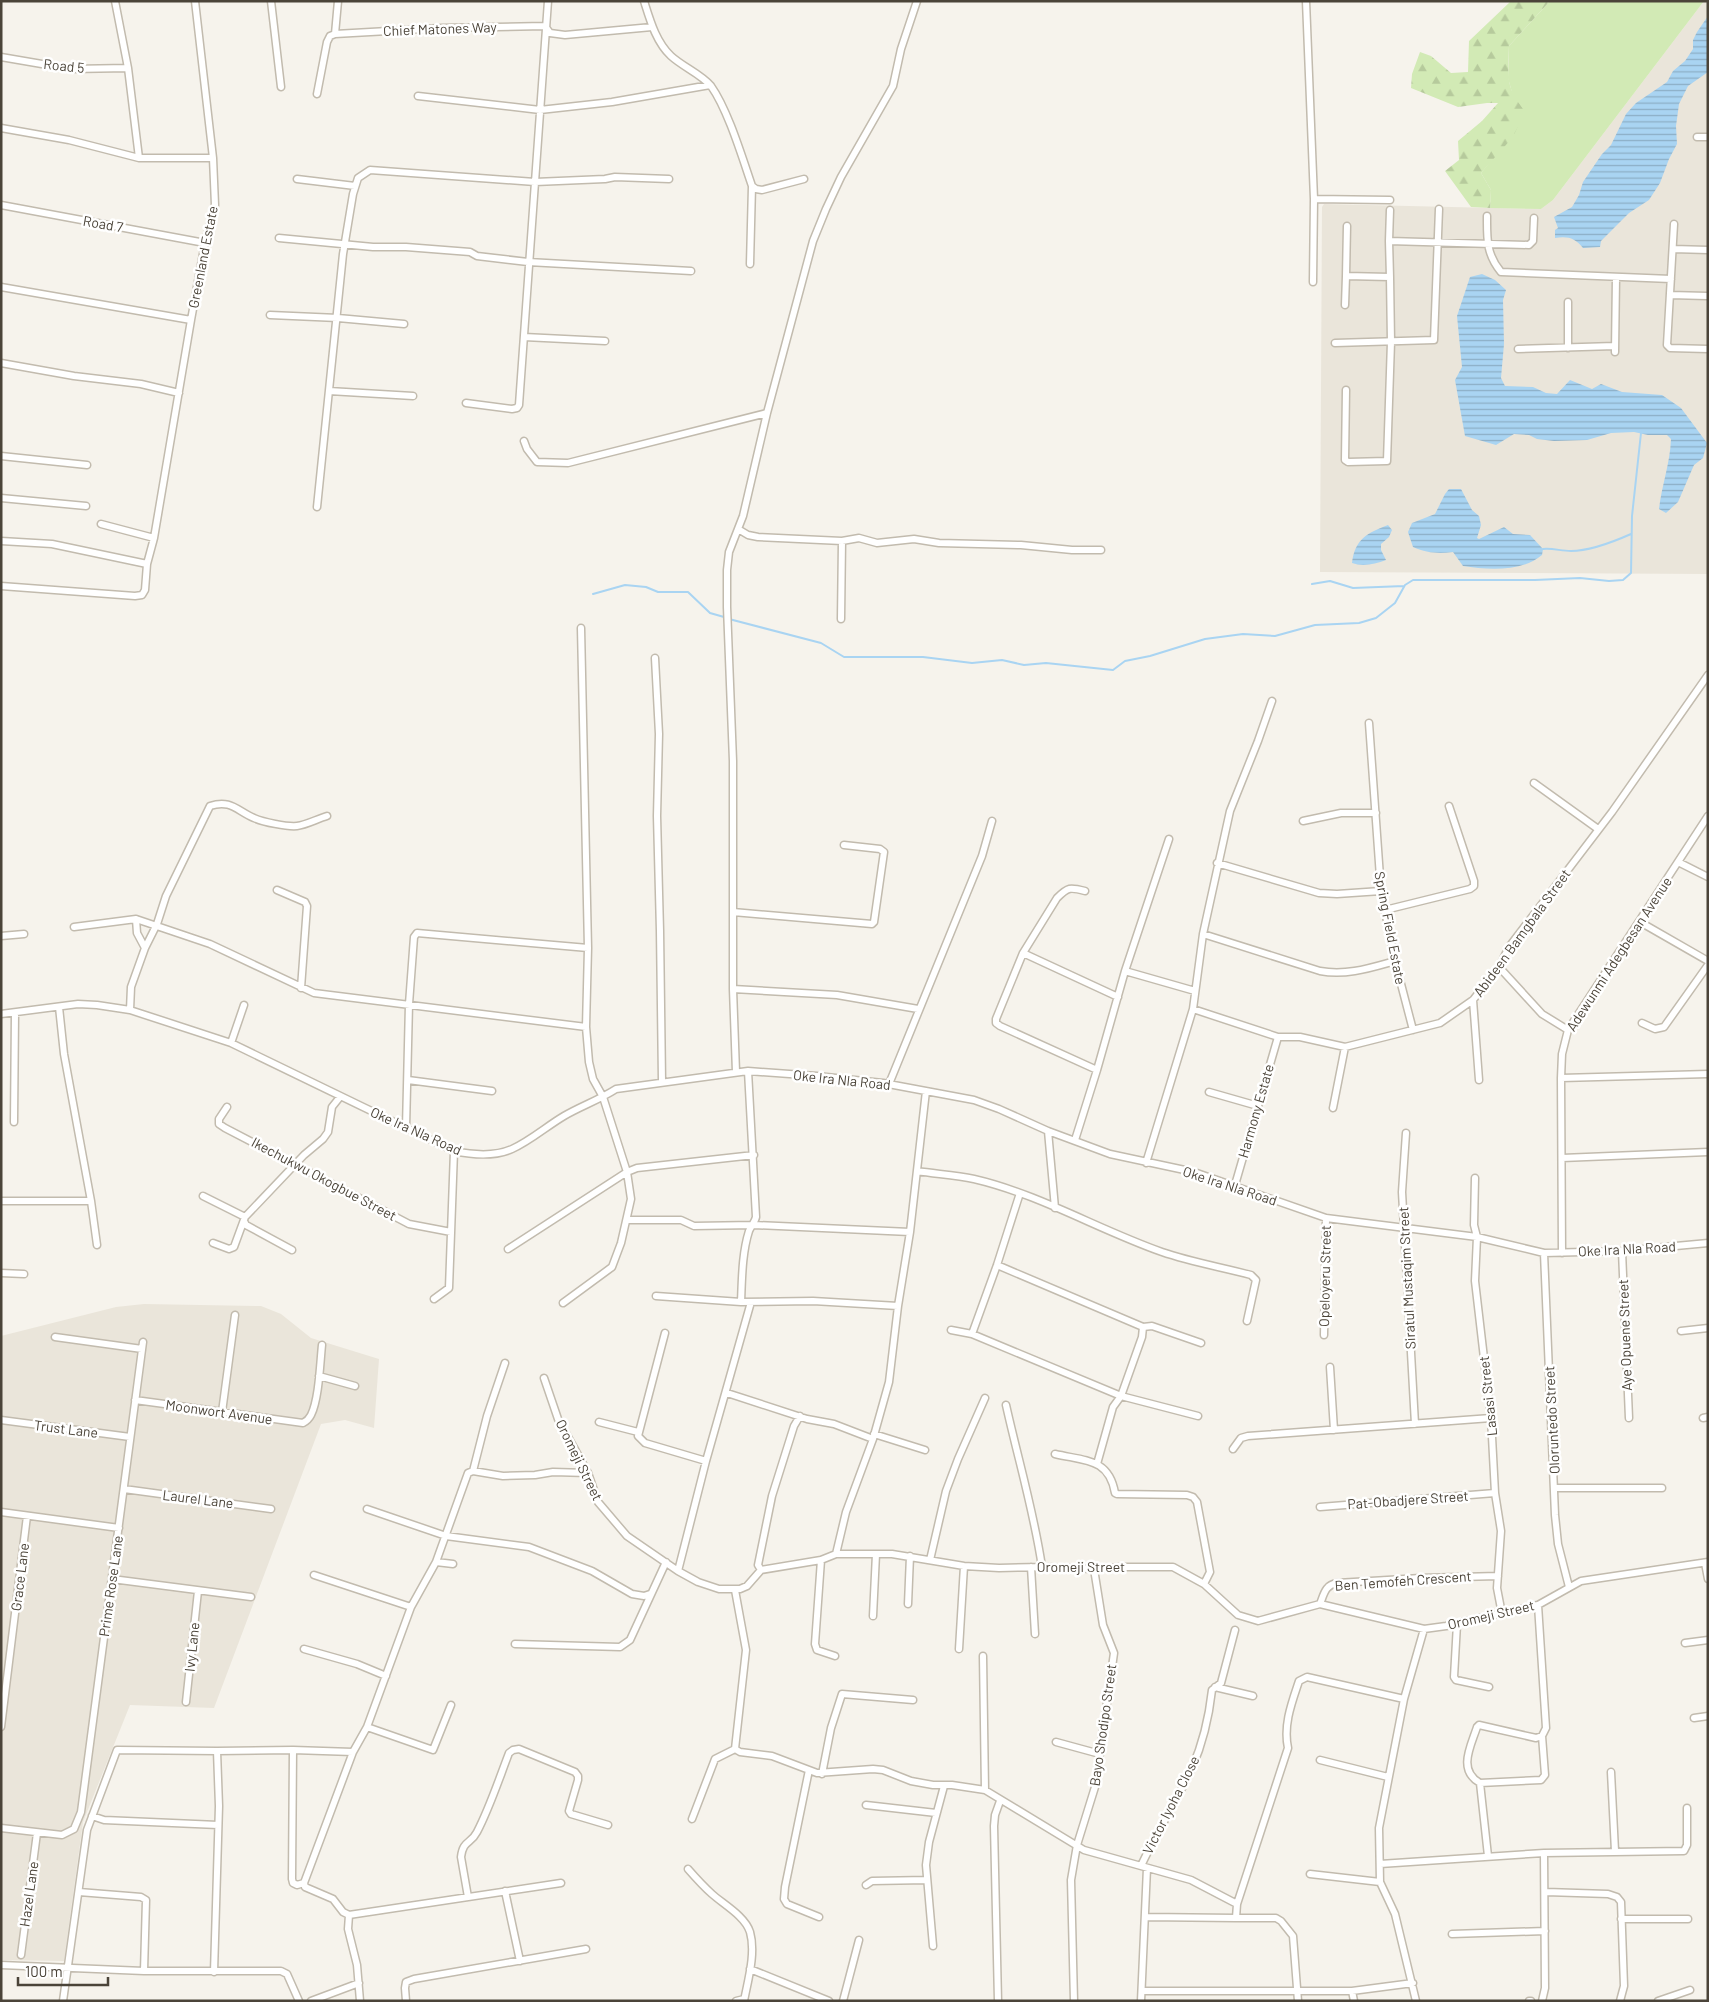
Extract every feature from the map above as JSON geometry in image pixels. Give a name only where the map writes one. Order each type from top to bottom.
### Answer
[{"type":"street","points":[[115,1],[128,68],[138,158]]},
{"type":"street","name":"Greenland Estate","points":[[1,287],[191,320],[205,243],[215,206],[213,158],[195,1]]},
{"type":"street","points":[[270,1],[281,87]]},
{"type":"street","points":[[317,94],[327,42],[330,36],[335,34],[338,1]]},
{"type":"street","points":[[466,403],[517,408],[520,395],[548,1]]},
{"type":"street","points":[[644,1],[652,26],[671,56],[710,85],[736,141],[752,186],[750,264]]},
{"type":"street","points":[[736,1072],[733,989],[732,761],[726,570],[729,552],[743,516],[767,413],[813,241],[826,209],[858,144],[893,86],[901,49],[917,1]]},
{"type":"street","points":[[1306,1],[1314,200],[1313,282]]},
{"type":"street","points":[[545,26],[550,33],[565,35],[652,26]]},
{"type":"street","name":"Chief Matones Way","points":[[335,34],[441,28],[545,26]]},
{"type":"street","name":"Road 5","points":[[1,57],[71,68],[128,68]]},
{"type":"street","points":[[418,96],[540,110],[612,102],[710,85]]},
{"type":"street","points":[[1,128],[69,140],[138,158],[213,158]]},
{"type":"street","points":[[1697,137],[1708,137]]},
{"type":"street","points":[[317,507],[345,245],[358,178],[370,170],[535,182],[615,177],[669,179]]},
{"type":"street","points":[[297,179],[355,186]]},
{"type":"street","points":[[752,186],[762,190],[804,179]]},
{"type":"street","points":[[1314,200],[1390,200]]},
{"type":"street","name":"Road 7","points":[[1,205],[205,243]]},
{"type":"street","points":[[1335,343],[1432,341],[1435,338],[1439,209]]},
{"type":"street","points":[[1346,390],[1346,460],[1348,462],[1387,461],[1391,342],[1390,210]]},
{"type":"street","points":[[1487,216],[1487,244],[1495,264],[1501,272],[1671,279]]},
{"type":"street","points":[[1389,241],[1487,244],[1532,243],[1534,218]]},
{"type":"street","points":[[1674,224],[1668,347],[1708,349]]},
{"type":"street","points":[[1345,305],[1347,226]]},
{"type":"street","points":[[279,238],[345,245],[470,252],[477,256],[528,262],[691,271]]},
{"type":"street","points":[[1673,249],[1708,250]]},
{"type":"street","points":[[1346,276],[1390,277]]},
{"type":"street","points":[[1518,349],[1614,349],[1616,277]]},
{"type":"street","points":[[1670,295],[1707,296]]},
{"type":"street","points":[[1568,302],[1568,348]]},
{"type":"street","points":[[270,315],[338,318],[404,324]]},
{"type":"street","points":[[1,586],[142,595],[145,590],[147,564],[154,538],[191,320]]},
{"type":"street","points":[[524,337],[604,341]]},
{"type":"street","points":[[1,363],[74,376],[141,384],[179,393]]},
{"type":"street","points":[[329,391],[413,396]]},
{"type":"street","points":[[524,441],[527,450],[537,462],[568,463],[767,413]]},
{"type":"street","points":[[1,456],[87,465]]},
{"type":"street","points":[[1,498],[86,506]]},
{"type":"street","points":[[101,524],[154,538]]},
{"type":"street","points":[[738,529],[748,535],[758,537],[842,540],[859,538],[876,543],[914,539],[938,543],[1021,545],[1072,550],[1101,550]]},
{"type":"street","points":[[842,540],[842,619]]},
{"type":"street","points":[[1,541],[52,544],[147,564]]},
{"type":"street","points":[[563,1303],[612,1267],[627,1220],[631,1199],[627,1172],[603,1097],[593,1079],[589,1062],[586,1027],[588,948],[581,628]]},
{"type":"street","points":[[655,658],[659,734],[656,816],[662,1081]]},
{"type":"street","name":"Abideen Bamgbala Street","points":[[1193,1009],[1278,1036],[1300,1037],[1345,1047],[1440,1023],[1473,1000],[1498,967],[1509,946],[1598,829],[1708,675]]},
{"type":"street","points":[[1146,1163],[1193,1009],[1203,934],[1230,811],[1258,742],[1272,701]]},
{"type":"street","name":"Spring Field Estate","points":[[1368,723],[1381,891],[1394,961],[1413,1030]]},
{"type":"street","points":[[1534,783],[1598,829]]},
{"type":"street","points":[[130,1010],[131,987],[144,948],[156,924],[166,896],[210,806],[221,803],[238,808],[254,818],[288,826],[298,826],[327,816]]},
{"type":"street","points":[[1385,910],[1470,889],[1474,886],[1449,806]]},
{"type":"street","points":[[1303,821],[1341,813],[1376,814]]},
{"type":"street","name":"Adewunmi Adegbesan Avenue","points":[[1562,1253],[1561,1078],[1562,1054],[1568,1030],[1708,816]]},
{"type":"street","points":[[889,1084],[982,856],[992,821]]},
{"type":"street","points":[[1075,1140],[1125,971],[1169,839]]},
{"type":"street","points":[[733,912],[872,924],[876,915],[884,852],[880,849],[844,845]]},
{"type":"street","points":[[1678,862],[1708,877]]},
{"type":"street","points":[[1218,863],[1319,893],[1337,894],[1381,891]]},
{"type":"street","points":[[1085,891],[1072,888],[1064,890],[1057,898],[1022,953],[996,1023],[1097,1070]]},
{"type":"street","points":[[277,890],[305,902],[307,906],[301,988]]},
{"type":"street","points":[[74,927],[136,919],[156,924],[210,944],[314,993],[586,1027]]},
{"type":"street","points":[[136,919],[137,933],[144,948]]},
{"type":"street","points":[[1640,922],[1708,963],[1664,1027],[1655,1029],[1642,1023]]},
{"type":"street","points":[[406,1128],[409,1004],[414,937],[417,933],[588,948]]},
{"type":"street","points":[[1,936],[24,934]]},
{"type":"street","points":[[1203,934],[1311,969],[1335,974],[1352,972],[1394,961]]},
{"type":"street","points":[[1022,953],[1118,997]]},
{"type":"street","points":[[1498,967],[1542,1014],[1568,1030]]},
{"type":"street","points":[[1125,971],[1195,991]]},
{"type":"street","points":[[733,989],[837,995],[918,1009]]},
{"type":"street","points":[[1473,1000],[1478,1080]]},
{"type":"street","name":"Oke Ira Nla Road","points":[[1,1014],[78,1004],[130,1010],[232,1043],[454,1151],[481,1155],[512,1150],[565,1115],[616,1089],[662,1081],[748,1071],[818,1076],[889,1084],[974,1100],[1048,1131],[1110,1154],[1194,1172],[1326,1218],[1477,1237],[1544,1253],[1622,1252],[1708,1243]]},
{"type":"street","points":[[232,1043],[244,1005]]},
{"type":"street","points":[[59,1007],[64,1054],[97,1244]]},
{"type":"street","points":[[14,1122],[15,1013]]},
{"type":"street","name":"Harmony Estate","points":[[1235,1185],[1278,1036]]},
{"type":"street","points":[[1333,1108],[1345,1047]]},
{"type":"street","points":[[741,1302],[749,1231],[754,1225],[756,1217],[748,1071]]},
{"type":"street","points":[[1561,1078],[1708,1074]]},
{"type":"street","points":[[408,1080],[492,1090]]},
{"type":"street","points":[[836,1554],[846,1512],[873,1436],[889,1382],[898,1306],[910,1232],[926,1090]]},
{"type":"street","points":[[1209,1092],[1258,1106]]},
{"type":"street","points":[[213,1243],[232,1249],[244,1219],[328,1132],[332,1108],[340,1097]]},
{"type":"street","name":"Ikechukwu Okogbue Street","points":[[227,1107],[219,1119],[219,1124],[409,1224],[451,1232]]},
{"type":"street","points":[[1048,1131],[1055,1208]]},
{"type":"street","name":"Siratul Mustaqim Street","points":[[1406,1133],[1402,1192],[1415,1424]]},
{"type":"street","points":[[434,1298],[449,1288],[454,1151]]},
{"type":"street","points":[[1562,1158],[1708,1152]]},
{"type":"street","points":[[508,1249],[627,1172],[637,1168],[754,1155]]},
{"type":"street","points":[[917,1171],[973,1179],[1020,1193],[1106,1231],[1162,1252],[1250,1275],[1256,1280],[1247,1321]]},
{"type":"street","name":"Lasasi Street","points":[[1475,1178],[1474,1225],[1477,1237],[1475,1281],[1491,1418],[1495,1493],[1501,1531],[1497,1591],[1502,1614]]},
{"type":"street","points":[[972,1334],[1020,1193]]},
{"type":"street","points":[[203,1196],[244,1219],[246,1225],[292,1250]]},
{"type":"street","points":[[1,1201],[91,1201]]},
{"type":"street","name":"Opeloyeru Street","points":[[1324,1335],[1326,1218]]},
{"type":"street","points":[[627,1220],[681,1220],[694,1226],[754,1225],[910,1232]]},
{"type":"street","name":"Aye Opuene Street","points":[[1622,1252],[1629,1418]]},
{"type":"street","name":"Oloruntedo Street","points":[[1544,1253],[1555,1515],[1558,1544],[1569,1587]]},
{"type":"street","points":[[997,1265],[1143,1327],[1152,1326],[1201,1343]]},
{"type":"street","points":[[1,1273],[24,1274]]},
{"type":"street","points":[[656,1296],[741,1302],[813,1301],[898,1306]]},
{"type":"street","points":[[678,1571],[706,1461],[751,1302]]},
{"type":"street","points":[[222,1412],[235,1315]]},
{"type":"street","points":[[1096,1464],[1113,1407],[1121,1396],[1142,1338],[1143,1327]]},
{"type":"street","points":[[1681,1331],[1708,1328]]},
{"type":"street","points":[[951,1330],[972,1334],[1121,1396],[1198,1416]]},
{"type":"street","points":[[665,1333],[638,1432],[641,1440],[645,1443],[706,1461]]},
{"type":"street","name":"Prime Rose Lane","points":[[38,1833],[62,1835],[74,1829],[81,1812],[143,1345],[56,1337]]},
{"type":"street","points":[[322,1345],[319,1376],[355,1386]]},
{"type":"street","points":[[473,1471],[505,1364]]},
{"type":"street","points":[[1330,1367],[1334,1430]]},
{"type":"street","name":"Moonwort Avenue","points":[[135,1400],[303,1423],[312,1414],[319,1376]]},
{"type":"street","name":"Oromeji Street","points":[[544,1378],[558,1419],[588,1473],[598,1502],[627,1536],[678,1571],[712,1587],[735,1590]]},
{"type":"street","points":[[727,1392],[800,1416],[925,1450]]},
{"type":"street","points":[[930,1560],[946,1491],[985,1398]]},
{"type":"street","points":[[1006,1405],[1036,1526],[1042,1567]]},
{"type":"street","points":[[735,1749],[746,1650],[735,1590],[747,1586],[760,1570],[758,1565],[772,1496],[794,1426],[800,1416]]},
{"type":"street","points":[[1234,1449],[1241,1438],[1248,1436],[1491,1418]]},
{"type":"street","name":"Trust Lane","points":[[1,1420],[130,1437]]},
{"type":"street","points":[[600,1422],[638,1432]]},
{"type":"street","points":[[1056,1454],[1096,1464],[1110,1474],[1113,1479],[1115,1493],[1117,1494],[1187,1495],[1193,1497],[1197,1502],[1210,1572],[1204,1584]]},
{"type":"street","points":[[304,1883],[353,1752],[367,1728],[411,1607],[436,1562],[468,1473],[473,1471],[503,1476],[535,1475],[553,1472],[588,1473]]},
{"type":"street","points":[[1555,1488],[1662,1488]]},
{"type":"street","name":"Laurel Lane","points":[[124,1489],[271,1508]]},
{"type":"street","name":"Pat-Obadjere Street","points":[[1320,1507],[1495,1493]]},
{"type":"street","points":[[367,1509],[446,1536],[529,1547],[592,1571],[632,1594],[644,1596],[650,1594]]},
{"type":"street","points":[[1,1512],[119,1528]]},
{"type":"street","name":"Grace Lane","points":[[1,1727],[28,1516]]},
{"type":"street","name":"Oromeji Street","points":[[760,1570],[821,1560],[836,1554],[910,1556],[964,1566],[999,1568],[1094,1569],[1173,1567],[1204,1584],[1238,1615],[1253,1620],[1258,1621],[1320,1604],[1424,1629],[1457,1624],[1538,1605],[1569,1587],[1594,1578],[1706,1563]]},
{"type":"street","points":[[873,1616],[876,1554]]},
{"type":"street","points":[[908,1604],[910,1556]]},
{"type":"street","points":[[821,1560],[815,1644],[817,1650],[835,1656]]},
{"type":"street","points":[[436,1562],[453,1564]]},
{"type":"street","points":[[515,1644],[620,1647],[630,1640],[666,1562]]},
{"type":"street","points":[[1706,1563],[1708,1579]]},
{"type":"street","points":[[959,1649],[964,1566]]},
{"type":"street","points":[[1031,1568],[1035,1634]]},
{"type":"street","name":"Bayo Shodipo Street","points":[[1074,2001],[1071,1880],[1077,1845],[1096,1787],[1114,1653],[1103,1625],[1094,1569]]},
{"type":"street","points":[[314,1575],[411,1607]]},
{"type":"street","name":"Ben Temofeh Crescent","points":[[1320,1604],[1326,1587],[1330,1584],[1421,1578],[1498,1576]]},
{"type":"street","points":[[112,1579],[251,1597]]},
{"type":"street","name":"Ivy Lane","points":[[186,1702],[198,1591]]},
{"type":"street","points":[[1538,1605],[1546,1728],[1542,1736],[1544,1778],[1480,1783],[1467,1770],[1469,1756],[1479,1725],[1536,1738],[1542,1736]]},
{"type":"street","points":[[1457,1624],[1454,1678],[1489,1687]]},
{"type":"street","points":[[1416,2001],[1395,1914],[1380,1882],[1379,1828],[1404,1699],[1424,1629]]},
{"type":"street","name":"Victor Iyoha Close","points":[[1144,1867],[1152,1841],[1192,1768],[1208,1721],[1212,1690],[1221,1683],[1235,1630]]},
{"type":"street","points":[[1685,1643],[1708,1640]]},
{"type":"street","points":[[304,1649],[357,1664],[386,1676]]},
{"type":"street","points":[[983,1656],[984,1790]]},
{"type":"street","points":[[1236,1918],[1237,1904],[1288,1748],[1287,1728],[1289,1713],[1299,1681],[1307,1677],[1404,1699]]},
{"type":"street","points":[[1214,1687],[1253,1696]]},
{"type":"street","points":[[822,1774],[831,1728],[842,1694],[914,1700]]},
{"type":"street","points":[[367,1728],[433,1750],[451,1705]]},
{"type":"street","points":[[1694,1718],[1708,1716]]},
{"type":"street","points":[[1056,1742],[1100,1754]]},
{"type":"street","points":[[63,2001],[87,1830],[116,1751],[119,1749],[353,1752]]},
{"type":"street","points":[[468,1897],[462,1851],[464,1844],[477,1833],[510,1753],[513,1750],[519,1749],[575,1772],[578,1780],[569,1811],[571,1814],[608,1825]]},
{"type":"street","points":[[735,1749],[740,1752],[772,1756],[822,1774],[873,1769],[883,1770],[911,1781],[984,1790],[1084,1850],[1191,1880],[1237,1904]]},
{"type":"street","points":[[692,1819],[715,1758],[735,1749]]},
{"type":"street","points":[[293,1750],[292,1879],[293,1883],[297,1885],[304,1883]]},
{"type":"street","points":[[214,1972],[218,1825],[217,1751]]},
{"type":"street","points":[[1320,1760],[1388,1777]]},
{"type":"street","points":[[809,1770],[784,1899],[787,1904],[819,1917]]},
{"type":"street","points":[[1611,1772],[1615,1851]]},
{"type":"street","points":[[1480,1783],[1488,1856]]},
{"type":"street","points":[[934,1946],[926,1865],[928,1842],[944,1786]]},
{"type":"street","points":[[998,2001],[994,1826],[995,1815],[1000,1801]]},
{"type":"street","points":[[866,1805],[936,1812]]},
{"type":"street","points":[[1380,1864],[1544,1853],[1684,1850],[1687,1845],[1687,1808]]},
{"type":"street","points":[[92,1816],[104,1820],[218,1825]]},
{"type":"street","points":[[1,1828],[38,1833]]},
{"type":"street","name":"Hazel Lane","points":[[21,1955],[38,1833]]},
{"type":"street","points":[[1542,2001],[1545,1988],[1546,1892],[1544,1853]]},
{"type":"street","points":[[1141,2001],[1145,1917],[1144,1867]]},
{"type":"street","points":[[688,1869],[710,1892],[745,1923],[751,1941],[750,1969],[744,2000],[736,2001]]},
{"type":"street","points":[[1310,1874],[1380,1882]]},
{"type":"street","points":[[866,1885],[868,1882],[876,1881],[927,1880]]},
{"type":"street","points":[[304,1883],[305,1887],[333,1899],[343,1912],[349,1915],[561,1883]]},
{"type":"street","points":[[505,1891],[520,1961]]},
{"type":"street","points":[[79,1892],[141,1897],[146,1900],[144,1971]]},
{"type":"street","points":[[1546,1892],[1614,1894],[1620,1902],[1624,1986],[1620,2001]]},
{"type":"street","points":[[349,1915],[348,1929],[359,1982],[360,2001]]},
{"type":"street","points":[[1145,1917],[1276,1918],[1293,1934],[1298,2001]]},
{"type":"street","points":[[1621,1919],[1688,1919]]},
{"type":"street","points":[[1452,1934],[1545,1931]]},
{"type":"street","points":[[843,2001],[859,1940]]},
{"type":"street","points":[[406,2001],[406,1982],[414,1979],[586,1949]]},
{"type":"street","points":[[1,1964],[144,1971],[214,1972],[281,1970],[287,1974],[299,2001]]},
{"type":"street","points":[[750,1969],[828,2001]]},
{"type":"street","points":[[310,2001],[359,1982]]},
{"type":"street","points":[[1142,1991],[1352,1991],[1413,1983]]},
{"type":"street","points":[[1658,2001],[1690,1990]]},
{"type":"street","points":[[1352,1991],[1354,2001]]},
{"type":"shaded area","points":[[1704,1],[1708,1],[1708,574],[1320,572],[1322,207],[1324,204],[1541,209],[1553,200]]},
{"type":"shaded area","points":[[144,1304],[261,1306],[281,1314],[311,1338],[379,1359],[374,1428],[345,1420],[321,1424],[214,1708],[130,1705],[83,1822],[64,1961],[1,1960],[1,1336],[116,1307]]},
{"type":"green space","points":[[1511,1],[1550,1],[1509,46],[1509,81],[1514,95],[1525,111],[1513,137],[1481,173],[1491,190],[1490,208],[1471,207],[1445,171],[1459,160],[1458,141],[1482,121],[1498,103],[1458,107],[1411,88],[1412,74],[1420,52],[1431,56],[1451,73],[1468,72],[1469,41]]},
{"type":"green space","points":[[1550,1],[1704,1],[1553,200],[1541,209],[1490,208],[1491,190],[1481,173],[1494,157],[1513,96],[1508,78],[1509,46]]},
{"type":"water","points":[[1708,16],[1708,72],[1688,86],[1679,104],[1676,126],[1677,144],[1660,183],[1649,200],[1629,213],[1601,241],[1600,247],[1583,248],[1571,238],[1555,238],[1555,230],[1558,228],[1554,217],[1572,207],[1579,195],[1583,182],[1602,154],[1611,145],[1626,114],[1636,103],[1667,82],[1673,71],[1685,61],[1693,49],[1693,40],[1697,32]]},
{"type":"water","points":[[1482,274],[1495,280],[1506,290],[1503,300],[1504,344],[1501,378],[1505,386],[1533,387],[1546,393],[1557,394],[1570,380],[1592,389],[1601,384],[1622,392],[1662,395],[1681,408],[1707,443],[1703,458],[1694,465],[1678,502],[1666,513],[1659,509],[1668,466],[1671,439],[1667,435],[1648,435],[1634,432],[1611,433],[1587,440],[1554,441],[1537,439],[1529,435],[1514,434],[1496,445],[1465,436],[1455,380],[1462,367],[1457,316],[1470,277]]},
{"type":"water","points":[[1449,489],[1461,489],[1472,510],[1479,516],[1481,525],[1477,538],[1479,539],[1504,527],[1513,534],[1530,535],[1543,549],[1542,555],[1534,561],[1515,567],[1494,569],[1463,566],[1453,552],[1423,551],[1413,547],[1408,532],[1412,523],[1435,514]]},
{"type":"water","points":[[1388,525],[1392,530],[1389,537],[1381,544],[1381,550],[1386,560],[1360,565],[1352,563],[1356,548],[1363,538]]},
{"type":"waterway","points":[[729,619],[821,643],[844,657],[923,657],[972,663],[1002,660],[1024,665],[1046,663],[1113,670],[1125,661],[1150,656],[1205,639],[1243,634],[1275,636],[1315,625],[1359,623],[1376,618],[1395,603],[1405,585],[1413,580],[1580,578],[1609,581],[1623,580],[1631,573],[1632,516],[1641,433]]},
{"type":"waterway","points":[[1543,549],[1571,551],[1594,548],[1631,534]]},
{"type":"waterway","points":[[1312,584],[1330,581],[1353,588],[1404,586]]},
{"type":"waterway","points":[[593,594],[625,585],[646,587],[658,592],[688,592],[710,613],[724,617]]}]
